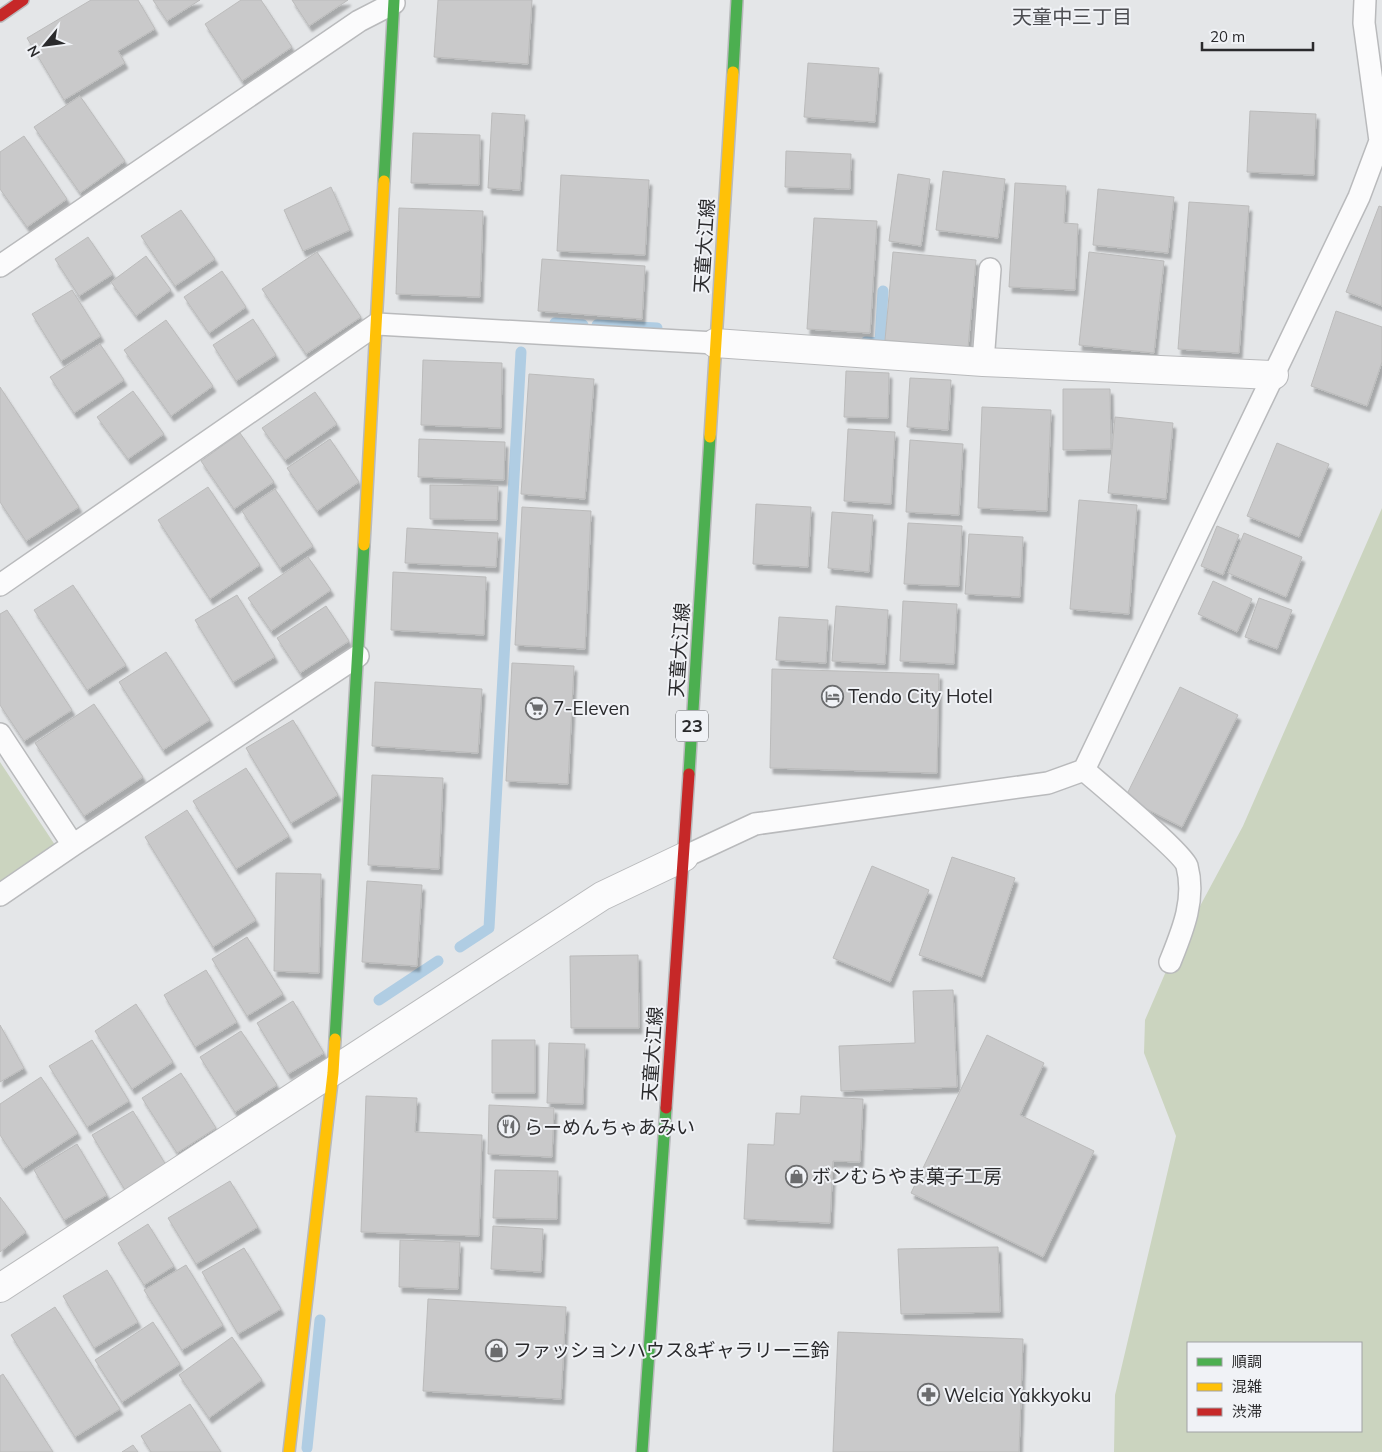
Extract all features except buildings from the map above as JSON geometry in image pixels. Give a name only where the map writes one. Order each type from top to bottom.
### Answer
[{"type":"street","points":[[0,16],[23,0]]},
{"type":"street","name":"天童大江線","points":[[642,1452],[684,857],[737,0]]},
{"type":"street","points":[[289,1452],[333,1073],[394,1]]},
{"type":"street","points":[[715,343],[983,362],[1274,375]]},
{"type":"street","points":[[0,1288],[333,1073],[602,896],[684,857]]},
{"type":"lane","points":[[684,857],[755,824],[1048,784],[1084,770],[1359,196],[1381,139],[1364,22],[1365,0]]},
{"type":"lane","points":[[0,266],[359,22],[394,1]]},
{"type":"lane","points":[[983,362],[990,269]]},
{"type":"lane","points":[[0,586],[377,324],[715,343]]},
{"type":"lane","points":[[0,896],[73,845],[358,656]]},
{"type":"lane","points":[[0,734],[73,845]]},
{"type":"lane","points":[[1084,770],[1168,844],[1186,864],[1190,888],[1188,914],[1170,962]]},
{"type":"green space","points":[[1382,508],[1382,1452],[1114,1452],[1115,1395],[1176,1136],[1144,1053],[1145,1020],[1170,962],[1243,826]]},
{"type":"green space","points":[[0,762],[55,845],[0,882]]},
{"type":"waterway","points":[[866,342],[880,343],[883,291]]},
{"type":"waterway","points":[[555,323],[583,325]]},
{"type":"waterway","points":[[597,325],[657,328]]},
{"type":"waterway","points":[[460,947],[489,928],[521,352]]},
{"type":"waterway","points":[[379,1000],[438,961]]},
{"type":"waterway","points":[[307,1448],[320,1320]]},
{"type":"traffic: fast","points":[[384,181],[394,0]]},
{"type":"traffic: fast","points":[[733,72],[737,0]]},
{"type":"traffic: fast","points":[[689,774],[710,437]]},
{"type":"traffic: fast","points":[[335,1039],[364,545]]},
{"type":"traffic: fast","points":[[642,1452],[666,1108]]},
{"type":"traffic: slow","points":[[710,437],[733,72]]},
{"type":"traffic: slow","points":[[364,545],[384,181]]},
{"type":"traffic: slow","points":[[289,1452],[333,1073],[335,1039]]},
{"type":"traffic: jam","points":[[0,16],[23,0]]},
{"type":"traffic: jam","points":[[666,1108],[689,774]]},
{"type":"place","name":"Tendo City Hotel","points":[[832,696]]},
{"type":"place","name":"7-Eleven","points":[[537,708]]},
{"type":"place","name":"らーめんちゃあみい","points":[[508,1127]]},
{"type":"place","name":"ボンむらやま菓子工房","points":[[796,1176]]},
{"type":"place","name":"ファッションハウス&ギャラリー三鈴","points":[[497,1350]]},
{"type":"place","name":"Welcia Yakkyoku","points":[[928,1395]]},
{"type":"district","name":"天童中三丁目","points":[[1072,17]]}]
